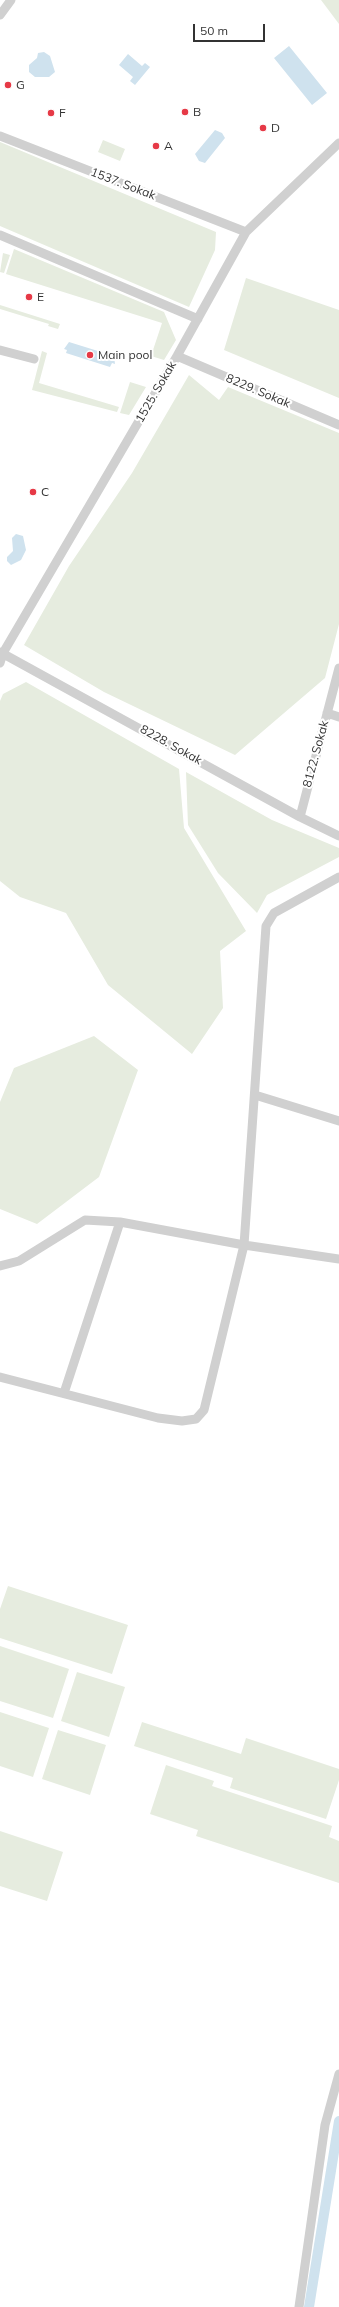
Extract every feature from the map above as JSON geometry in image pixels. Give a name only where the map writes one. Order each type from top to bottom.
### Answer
[{"type":"street","points":[[0,15],[11,0]]},
{"type":"street","name":"1537. Sokak","points":[[0,136],[246,232]]},
{"type":"street","name":"1525. Sokak","points":[[0,663],[2,653],[198,319],[246,232],[339,143]]},
{"type":"street","points":[[0,235],[198,319]]},
{"type":"street","points":[[0,350],[34,359]]},
{"type":"street","name":"8229. Sokak","points":[[176,356],[339,425]]},
{"type":"street","name":"8228. Sokak","points":[[2,653],[300,817],[339,836]]},
{"type":"street","name":"8122. Sokak","points":[[300,817],[339,668]]},
{"type":"street","points":[[327,713],[339,717]]},
{"type":"street","points":[[0,1377],[158,1418],[182,1421],[196,1419],[204,1410],[244,1245],[266,926],[274,913],[339,877]]},
{"type":"street","points":[[255,1095],[339,1121]]},
{"type":"street","points":[[0,1266],[18,1261],[85,1220],[120,1222],[244,1245],[339,1258]]},
{"type":"street","points":[[64,1393],[120,1222]]},
{"type":"street","points":[[299,2307],[325,2126],[339,2074]]},
{"type":"shaded area","points":[[321,0],[339,0],[339,24]]},
{"type":"shaded area","points":[[103,140],[125,149],[120,161],[98,152]]},
{"type":"shaded area","points":[[0,142],[216,232],[215,250],[189,307],[0,226]]},
{"type":"shaded area","points":[[14,249],[164,312],[176,340],[164,360],[151,356],[162,323],[6,274]]},
{"type":"shaded area","points":[[3,253],[10,255],[4,273],[0,272]]},
{"type":"shaded area","points":[[246,278],[339,310],[339,398],[224,350]]},
{"type":"shaded area","points":[[0,305],[60,324],[58,329],[48,326],[49,324],[0,309]]},
{"type":"shaded area","points":[[42,351],[47,353],[39,383],[119,407],[117,412],[32,390]]},
{"type":"shaded area","points":[[189,375],[219,400],[228,387],[339,433],[339,624],[325,678],[235,755],[104,692],[24,645],[69,566],[132,473]]},
{"type":"shaded area","points":[[130,382],[146,387],[129,415],[120,413]]},
{"type":"shaded area","points":[[26,682],[179,769],[184,828],[246,931],[220,951],[223,1008],[192,1054],[108,985],[66,913],[20,897],[0,881],[0,701],[3,694]]},
{"type":"shaded area","points":[[186,772],[272,820],[339,848],[339,857],[267,895],[257,913],[218,873],[188,825]]},
{"type":"shaded area","points":[[94,1036],[138,1070],[99,1177],[37,1224],[0,1209],[0,1102],[14,1068]]},
{"type":"shaded area","points":[[8,1586],[128,1625],[112,1674],[0,1638],[0,1609]]},
{"type":"shaded area","points":[[0,1646],[69,1669],[53,1718],[0,1701]]},
{"type":"shaded area","points":[[77,1672],[125,1687],[109,1737],[61,1721]]},
{"type":"shaded area","points":[[0,1712],[49,1728],[33,1777],[0,1766]]},
{"type":"shaded area","points":[[142,1722],[241,1754],[246,1738],[339,1769],[339,1780],[326,1819],[230,1788],[233,1778],[134,1746]]},
{"type":"shaded area","points":[[58,1730],[106,1745],[90,1795],[42,1779]]},
{"type":"shaded area","points":[[166,1765],[214,1781],[212,1786],[332,1826],[329,1837],[339,1841],[339,1883],[196,1836],[198,1830],[150,1814]]},
{"type":"shaded area","points":[[0,1831],[63,1852],[47,1901],[0,1886]]},
{"type":"water","points":[[289,46],[327,93],[312,105],[274,58]]},
{"type":"water","points":[[44,52],[50,56],[55,72],[49,77],[35,77],[29,72],[29,65],[37,58],[38,53]]},
{"type":"water","points":[[128,54],[142,66],[145,63],[150,67],[135,85],[130,81],[133,77],[119,65]]},
{"type":"water","points":[[215,130],[222,133],[225,138],[205,163],[199,161],[195,154]]},
{"type":"water","name":"Main pool","points":[[69,342],[114,356],[115,364],[112,363],[110,367],[66,353],[67,350],[64,349]]},
{"type":"water","points":[[16,534],[23,536],[26,550],[21,560],[11,565],[7,561],[7,557],[13,551],[12,538]]},
{"type":"waterway","points":[[309,2307],[339,2121]]},
{"type":"place","name":"G","points":[[8,85]]},
{"type":"place","name":"B","points":[[185,112]]},
{"type":"place","name":"F","points":[[51,113]]},
{"type":"place","name":"D","points":[[263,128]]},
{"type":"place","name":"A","points":[[156,146]]},
{"type":"place","name":"E","points":[[29,297]]},
{"type":"place","name":"Main pool","points":[[90,355]]},
{"type":"place","name":"C","points":[[33,492]]}]
